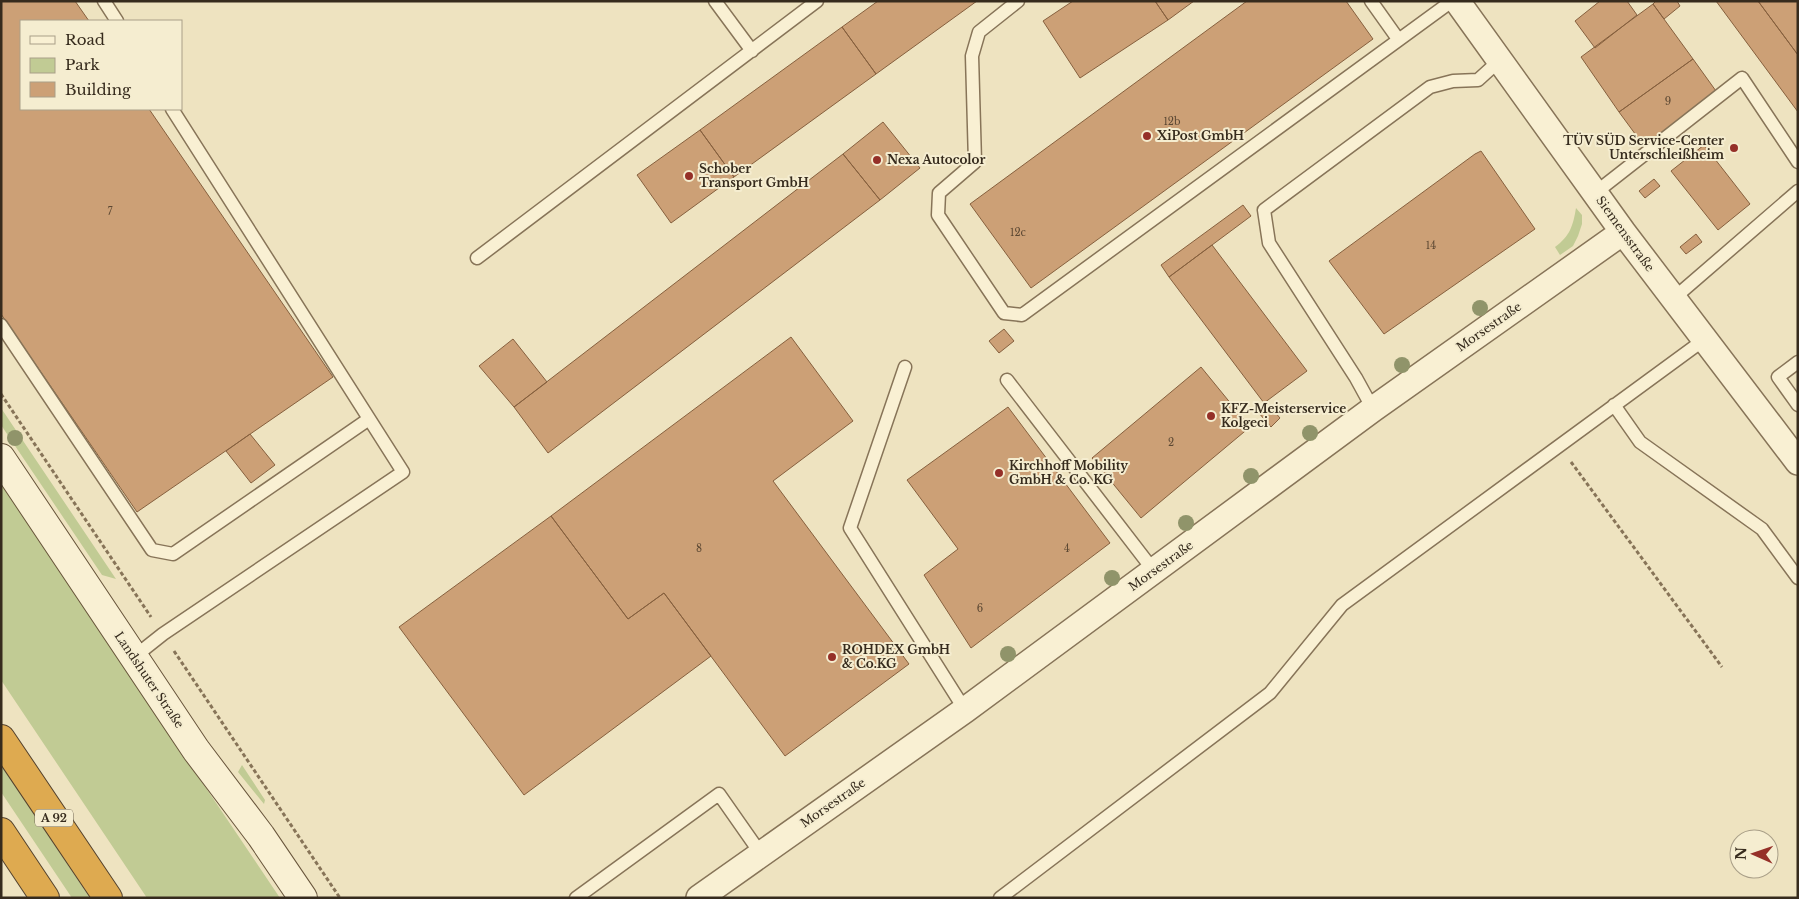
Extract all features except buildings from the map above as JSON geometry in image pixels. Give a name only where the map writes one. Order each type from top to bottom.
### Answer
[{"type":"highway","name":"A 92","points":[[1,739],[108,898]]},
{"type":"highway","points":[[1,832],[45,898]]},
{"type":"main road","name":"Landshuter Straße","points":[[1,458],[196,750],[261,836],[303,898]]},
{"type":"street","name":"Siemensstraße","points":[[1457,1],[1623,232],[1798,462]]},
{"type":"street","name":"Morsestraße","points":[[700,897],[965,710],[1373,409],[1623,232]]},
{"type":"lane","points":[[104,1],[116,20]]},
{"type":"lane","points":[[715,1],[752,50]]},
{"type":"lane","points":[[477,258],[818,1]]},
{"type":"lane","points":[[1018,1],[979,32],[972,56],[974,162],[939,193],[938,215],[1004,314],[1022,315],[1452,1]]},
{"type":"lane","points":[[1371,1],[1398,39]]},
{"type":"lane","points":[[1373,409],[1356,378],[1269,243],[1264,210],[1430,87],[1453,81],[1478,80],[1500,60]]},
{"type":"lane","points":[[1595,193],[1742,78],[1798,162]]},
{"type":"lane","points":[[134,657],[163,634],[403,472],[173,110]]},
{"type":"lane","points":[[1673,299],[1798,191]]},
{"type":"lane","points":[[1,325],[152,550],[173,554],[369,419]]},
{"type":"lane","points":[[1000,898],[1270,693],[1342,605],[1705,339]]},
{"type":"lane","points":[[1798,362],[1778,378],[1798,405]]},
{"type":"lane","points":[[905,367],[850,528],[965,710]]},
{"type":"lane","points":[[1007,380],[1154,571]]},
{"type":"lane","points":[[1614,405],[1640,442],[1762,529],[1798,578]]},
{"type":"lane","points":[[576,898],[719,794],[761,854]]},
{"type":"path","points":[[1559,446],[1722,667]]},
{"type":"green space","points":[[1576,208],[1582,215],[1582,224],[1578,236],[1573,246],[1560,255],[1555,247],[1570,230]]},
{"type":"green space","points":[[1,408],[116,579],[102,575],[1,425]]},
{"type":"green space","points":[[1,483],[280,898],[147,898],[1,680]]},
{"type":"green space","points":[[1,765],[90,898],[72,898],[1,792]]},
{"type":"green space","points":[[242,765],[265,800],[264,804],[238,772]]},
{"type":"place","name":"XiPost GmbH","points":[[1147,136]]},
{"type":"place","name":"TÜV SÜD Service-Center Unterschleißheim","points":[[1734,148]]},
{"type":"place","name":"Nexa Autocolor","points":[[877,160]]},
{"type":"place","name":"Schober Transport GmbH","points":[[689,176]]},
{"type":"place","name":"KFZ-Meisterservice Kolgeci","points":[[1211,416]]},
{"type":"place","name":"Kirchhoff Mobility GmbH & Co. KG","points":[[999,473]]},
{"type":"place","name":"ROHDEX GmbH & Co.KG","points":[[832,657]]}]
